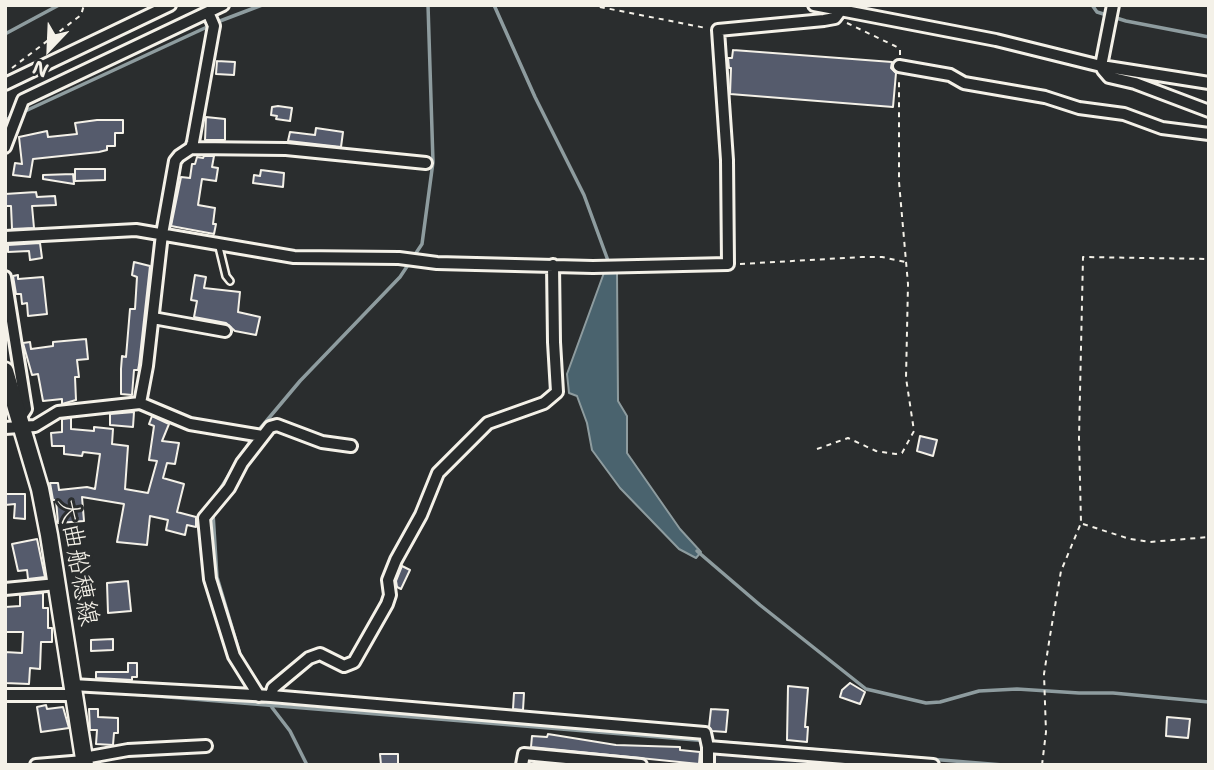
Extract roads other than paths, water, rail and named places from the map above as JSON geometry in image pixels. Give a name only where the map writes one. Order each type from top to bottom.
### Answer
[{"type":"main road","name":"大曲船穂線","points":[[5,371],[40,489],[84,761]]},
{"type":"street","points":[[5,84],[170,5]]},
{"type":"street","points":[[5,147],[23,100],[211,19],[222,5]]},
{"type":"street","points":[[814,5],[840,13],[1102,60],[1209,83]]},
{"type":"street","points":[[1113,5],[1102,60],[1109,77],[1135,83],[1209,111]]},
{"type":"street","points":[[5,237],[136,230],[294,257],[399,258],[437,263],[602,267],[728,264],[727,160],[718,30],[824,20],[840,13]]},
{"type":"street","points":[[191,148],[211,19]]},
{"type":"street","points":[[900,66],[950,75],[964,83],[1045,97],[1079,108],[1124,114],[1162,128],[1209,134]]},
{"type":"street","points":[[140,403],[162,234],[175,161],[179,156],[191,148],[286,149],[426,163]]},
{"type":"street","points":[[271,696],[273,688],[309,659],[320,654],[345,666],[354,662],[387,604],[390,595],[388,580],[438,473],[488,423],[544,403],[557,392],[553,265]]},
{"type":"street","points":[[5,277],[26,409],[22,423]]},
{"type":"street","points":[[153,318],[225,331]]},
{"type":"street","points":[[5,428],[22,423],[35,426],[58,412],[140,403],[190,424],[262,436]]},
{"type":"street","points":[[259,696],[234,656],[210,579],[204,518],[229,488],[242,463],[270,427],[277,425],[321,443],[351,446]]},
{"type":"street","points":[[5,589],[57,584]]},
{"type":"street","points":[[5,695],[21,690],[73,690],[271,696],[705,733],[708,742],[708,765]]},
{"type":"street","points":[[708,742],[933,765]]},
{"type":"street","points":[[36,765],[84,761],[128,750],[206,746]]},
{"type":"street","points":[[523,765],[524,754],[641,765]]},
{"type":"lane","points":[[218,243],[226,276],[230,281]]},
{"type":"water","points":[[605,270],[617,273],[618,401],[627,416],[627,453],[680,529],[701,552],[696,558],[679,549],[620,488],[592,450],[587,423],[577,396],[569,393],[567,374]]},
{"type":"waterway","points":[[5,34],[59,5]]},
{"type":"waterway","points":[[21,113],[220,21],[262,5]]},
{"type":"waterway","points":[[258,431],[300,381],[400,277],[422,244],[433,162],[428,5]]},
{"type":"waterway","points":[[494,5],[535,97],[584,195],[610,266]]},
{"type":"waterway","points":[[1092,5],[1097,12],[1126,21],[1209,37]]},
{"type":"waterway","points":[[5,120],[14,116]]},
{"type":"waterway","points":[[212,502],[253,437]]},
{"type":"waterway","points":[[213,513],[217,577],[241,658]]},
{"type":"waterway","points":[[697,551],[866,689],[926,703],[940,702],[979,691],[1017,689],[1113,693],[1209,702]]},
{"type":"waterway","points":[[119,693],[1003,765]]},
{"type":"waterway","points":[[267,701],[290,731],[307,765]]},
{"type":"waterway","points":[[703,746],[703,765]]}]
